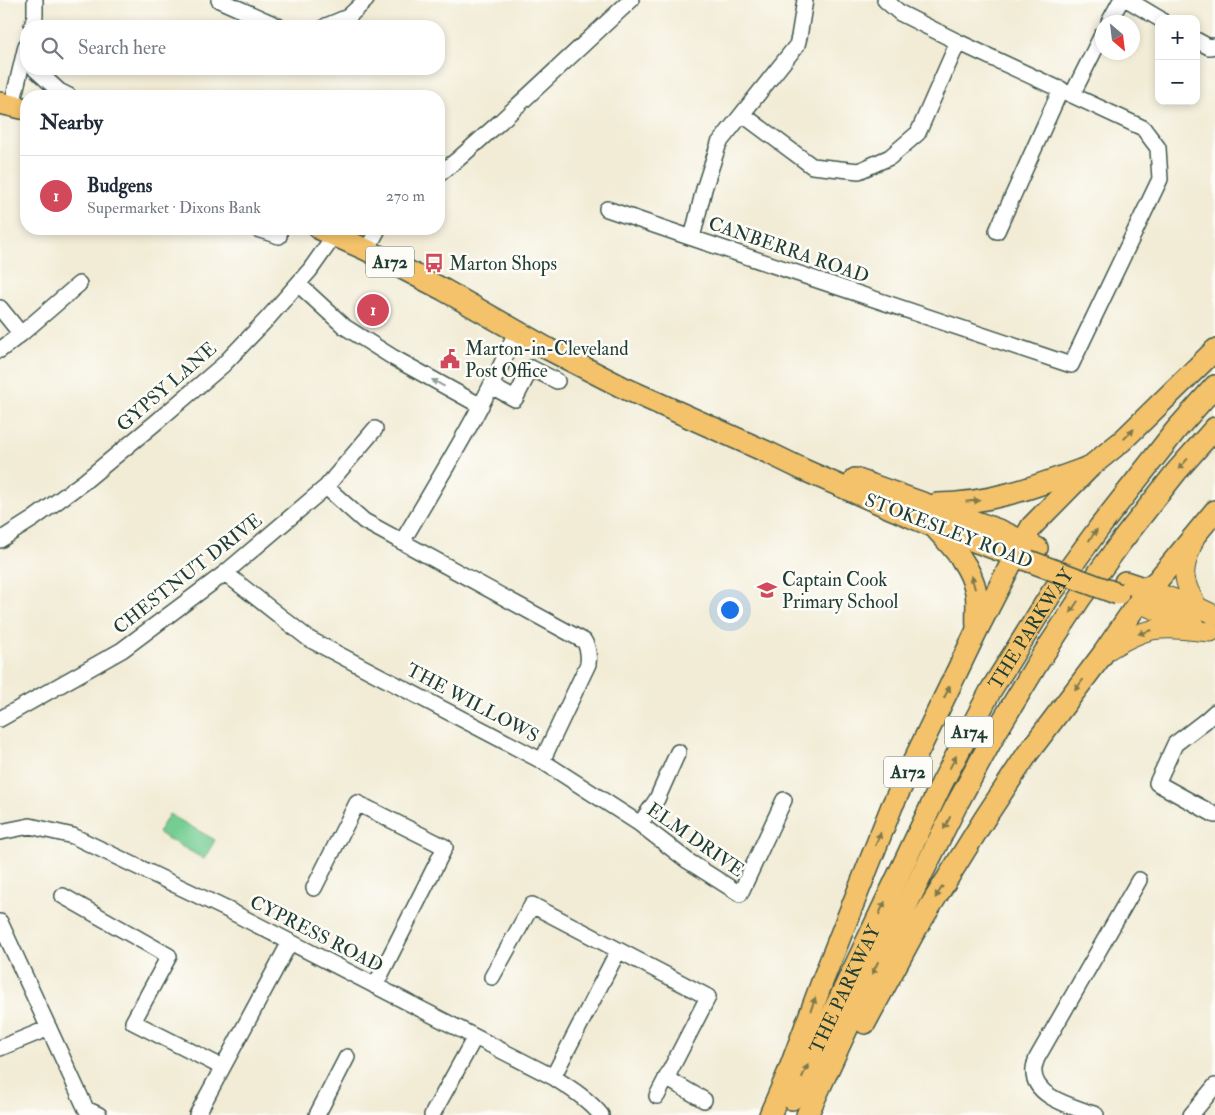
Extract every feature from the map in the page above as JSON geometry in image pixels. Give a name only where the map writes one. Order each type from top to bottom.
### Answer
[{"type":"highway","name":"A172","points":[[334,235],[444,290],[516,332],[622,387],[769,453],[805,462],[892,501],[924,504],[1001,531],[1026,552],[977,630],[892,806],[789,1071],[770,1115]]},
{"type":"highway","points":[[1026,552],[1032,526],[1091,466],[1122,441],[1215,350]]},
{"type":"highway","name":"THE PARKWAY","points":[[784,1115],[942,783],[991,690],[1050,594],[1176,430],[1215,386]]},
{"type":"highway","name":"THE PARKWAY","points":[[807,1115],[908,900],[996,732],[1081,597],[1121,542],[1215,428]]},
{"type":"highway","points":[[924,504],[949,504],[982,500],[1014,493],[1091,466]]},
{"type":"highway","name":"STOKESLEY ROAD","points":[[892,501],[935,527],[1026,552],[1142,596]]},
{"type":"highway","points":[[818,1115],[828,1099],[875,1003],[913,934],[985,818],[1028,753],[1103,654],[1142,596],[1157,581],[1215,511]]},
{"type":"highway","name":"A172","points":[[935,527],[961,558],[971,574],[976,593],[977,630]]},
{"type":"main road","points":[[1198,607],[1190,594],[1184,576],[1184,567],[1199,530]]},
{"type":"main road","name":"STOKESLEY ROAD","points":[[1142,596],[1198,607],[1214,627]]},
{"type":"main road","name":"STOKESLEY ROAD","points":[[1142,596],[1214,627]]},
{"type":"main road","points":[[1103,654],[1124,640],[1148,631],[1214,627]]},
{"type":"street","points":[[34,20],[35,0]]},
{"type":"street","points":[[219,0],[264,20]]},
{"type":"street","points":[[341,20],[348,17],[366,0]]},
{"type":"street","points":[[445,169],[500,122],[631,0]]},
{"type":"street","name":"CANBERRA ROAD","points":[[805,0],[797,45],[719,142],[704,189],[692,238],[1071,365],[1160,179],[1158,148],[1143,128],[1066,92]]},
{"type":"street","points":[[885,0],[900,13],[1066,92]]},
{"type":"street","points":[[1113,15],[1121,0]]},
{"type":"street","points":[[1128,0],[1155,16]]},
{"type":"street","points":[[742,114],[812,166],[859,171],[890,157],[918,132],[958,42]]},
{"type":"street","points":[[1200,42],[1209,47],[1215,46]]},
{"type":"street","points":[[997,231],[1066,92],[1095,46]]},
{"type":"street","points":[[13,106],[20,75]]},
{"type":"street","points":[[42,75],[59,90]]},
{"type":"street","points":[[607,209],[692,238]]},
{"type":"street","name":"GYPSY LANE","points":[[0,540],[86,481],[223,365],[310,270],[326,235]]},
{"type":"street","points":[[367,250],[375,235]]},
{"type":"street","points":[[0,350],[79,284]]},
{"type":"street","points":[[298,284],[345,327],[394,358],[480,406]]},
{"type":"street","points":[[0,308],[21,334]]},
{"type":"street","points":[[402,542],[491,386],[516,332]]},
{"type":"street","points":[[491,386],[516,399],[532,368],[557,381]]},
{"type":"street","name":"CHESTNUT DRIVE","points":[[0,719],[122,650],[225,573],[326,488],[375,429]]},
{"type":"street","name":"THE WILLOWS","points":[[225,573],[310,640],[542,761],[588,664],[588,647],[584,640],[364,521],[326,488]]},
{"type":"street","points":[[1215,712],[1175,744],[1157,783],[1215,815]]},
{"type":"street","points":[[640,824],[657,799],[678,752]]},
{"type":"street","name":"ELM DRIVE","points":[[542,761],[640,824],[688,861],[740,894],[784,800]]},
{"type":"street","points":[[314,888],[357,803],[445,847],[375,986]]},
{"type":"street","name":"CYPRESS ROAD","points":[[0,832],[30,826],[73,836],[226,909],[553,1077],[579,1094],[601,1115]]},
{"type":"street","points":[[1096,1115],[1047,1095],[1039,1088],[1034,1078],[1034,1069],[1037,1058],[1139,880]]},
{"type":"street","points":[[63,896],[169,956],[132,1022],[222,1067]]},
{"type":"street","points":[[492,977],[532,905],[708,998],[657,1096]]},
{"type":"street","points":[[1,926],[89,1113]]},
{"type":"street","points":[[197,1115],[290,942]]},
{"type":"street","points":[[553,1077],[618,951]]},
{"type":"street","points":[[0,1048],[49,1028]]},
{"type":"street","points":[[432,1115],[475,1037]]},
{"type":"street","points":[[317,1115],[347,1057]]},
{"type":"street","points":[[666,1078],[704,1100]]},
{"type":"street","points":[[1192,1115],[1215,1086]]},
{"type":"green space","points":[[169,814],[215,840],[204,859],[158,833]]},
{"type":"place","name":"Marton Shops","points":[[434,263]]},
{"type":"place","name":"Budgens","points":[[373,310]]},
{"type":"place","name":"Marton-in-Cleveland Post Office","points":[[450,359]]},
{"type":"place","name":"Captain Cook Primary School","points":[[767,590]]}]
